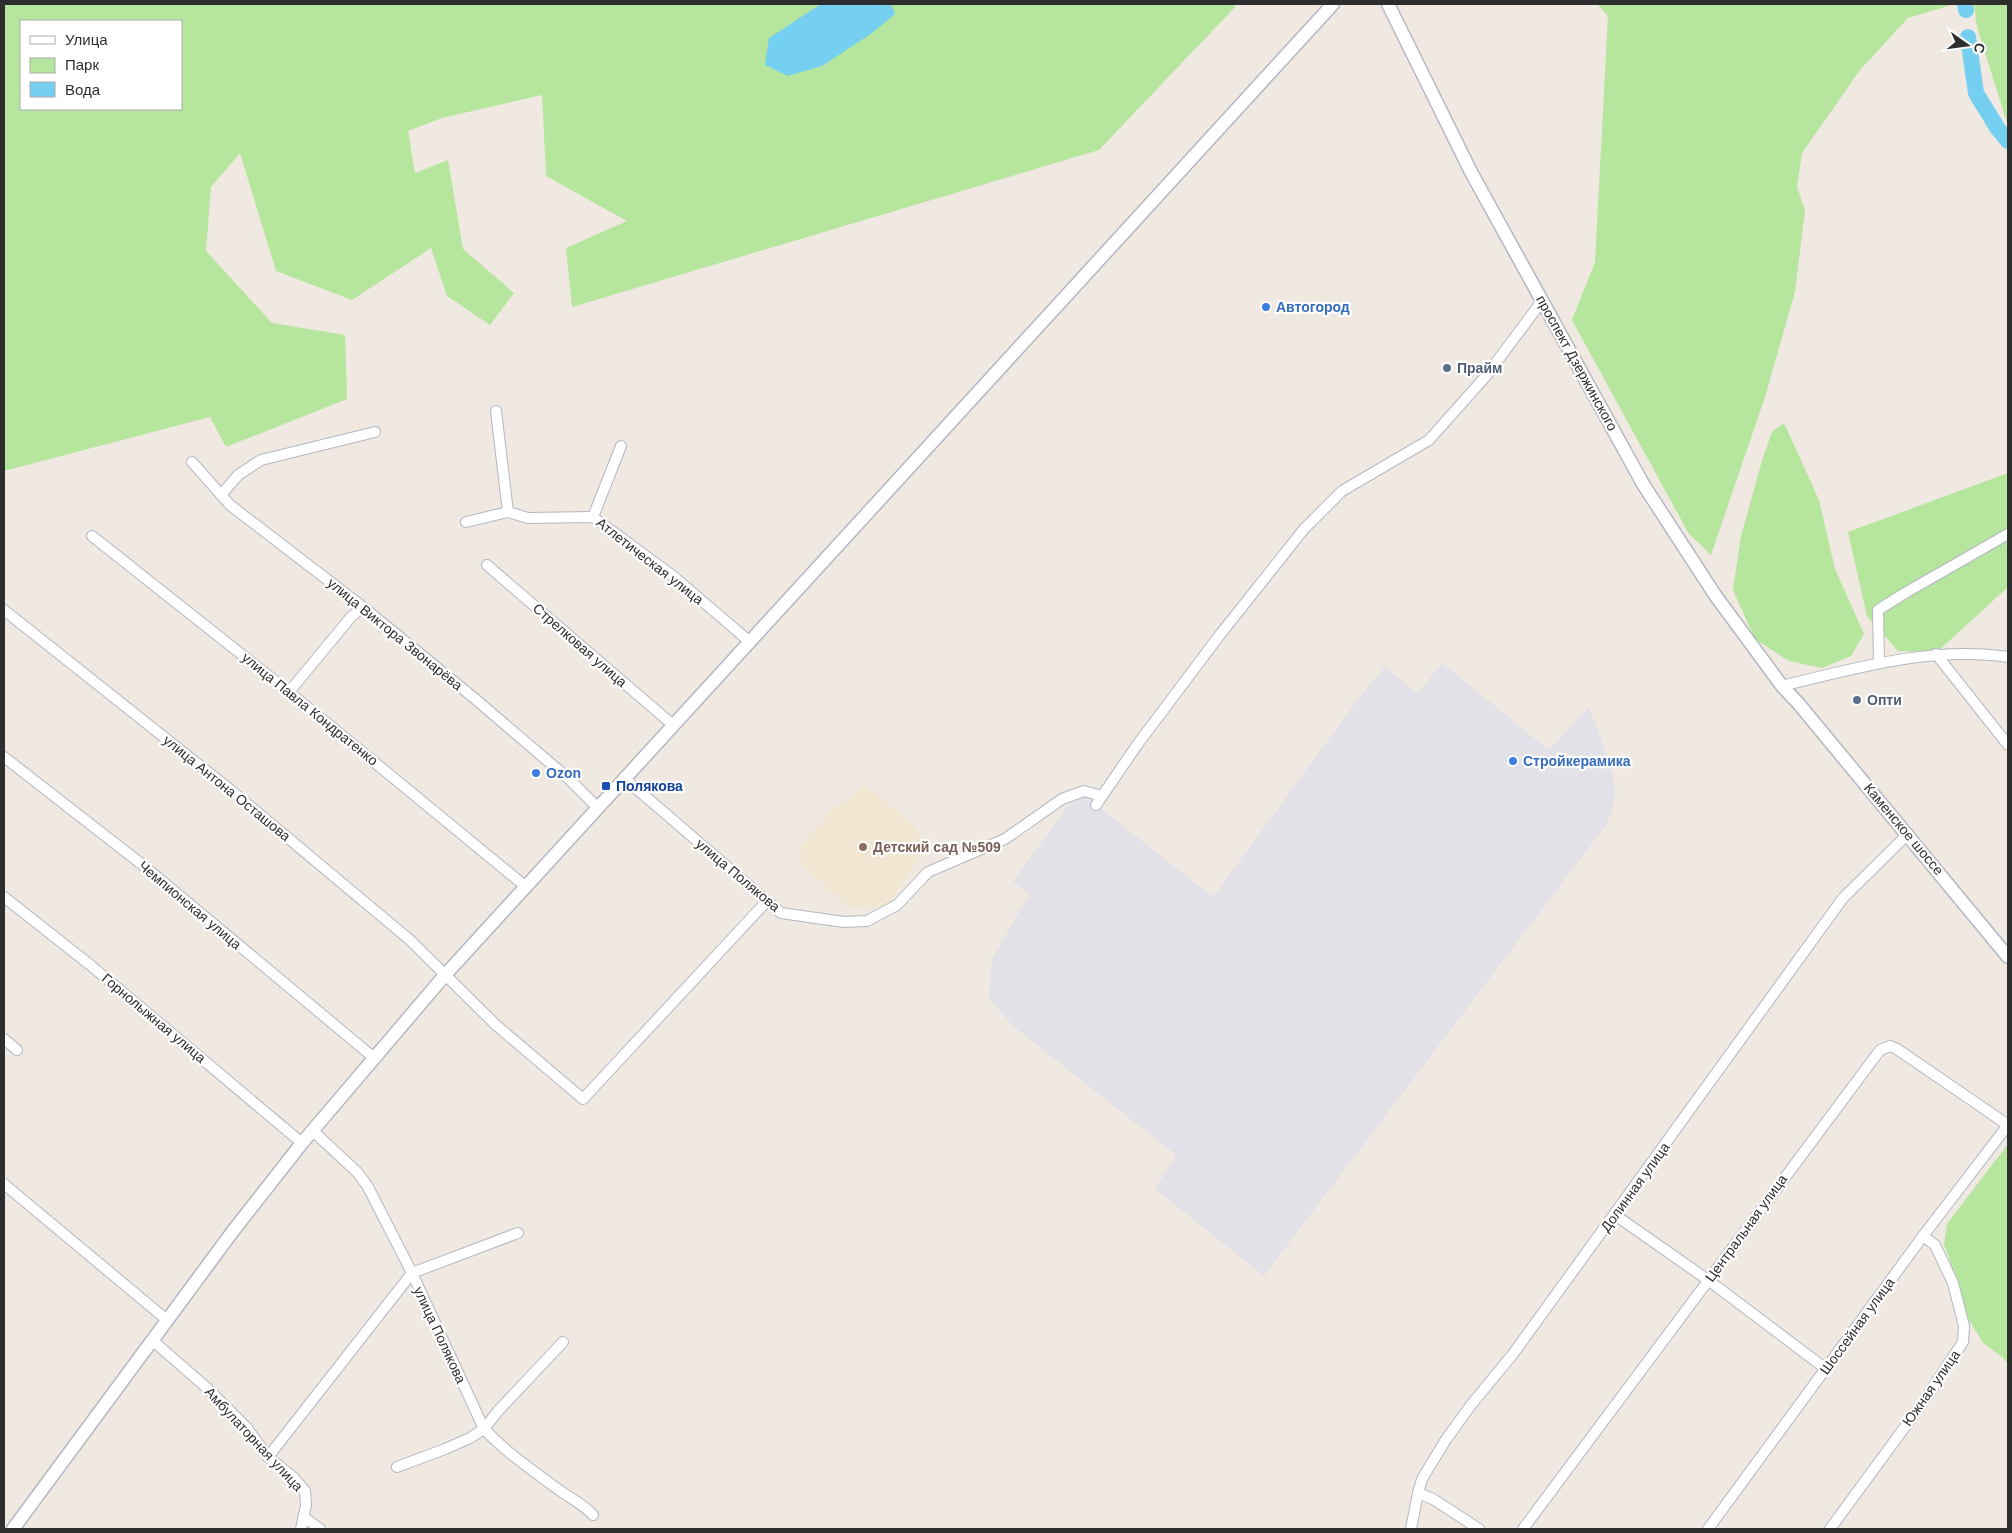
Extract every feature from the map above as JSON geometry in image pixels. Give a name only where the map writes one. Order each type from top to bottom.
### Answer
[{"type":"street","points":[[13,1529],[233,1231],[373,1057],[597,807],[1333,4]]},
{"type":"street","name":"проспект Дзержинского","points":[[1388,4],[1452,138],[1643,484],[1715,595],[1782,686],[1798,702]]},
{"type":"street","name":"улица Полякова","points":[[624,778],[781,913],[844,922],[867,921],[897,905],[928,872],[1005,839],[1062,799],[1084,791],[1099,801],[1137,745],[1196,667],[1304,530],[1342,491],[1429,440],[1486,376],[1542,301]]},
{"type":"street","points":[[466,522],[508,512],[496,411]]},
{"type":"street","points":[[221,495],[238,475],[261,460],[375,432]]},
{"type":"street","points":[[592,517],[622,446]]},
{"type":"street","name":"улица Виктора Звонарёва","points":[[192,462],[230,505],[363,607],[474,698],[570,780],[597,807]]},
{"type":"street","name":"Атлетическая улица","points":[[508,512],[528,518],[592,517],[673,576],[750,642]]},
{"type":"street","points":[[1879,663],[1878,610],[1904,593],[2008,534]]},
{"type":"street","name":"улица Павла Кондратенко","points":[[92,536],[289,692],[525,886]]},
{"type":"street","name":"Стрелковая улица","points":[[487,565],[673,725]]},
{"type":"street","points":[[289,692],[351,616],[363,607]]},
{"type":"street","name":"улица Антона Осташова","points":[[4,610],[233,792],[410,940],[496,1025],[583,1100],[767,901]]},
{"type":"street","points":[[1782,686],[1879,663],[1936,654],[1981,653],[2008,657]]},
{"type":"street","points":[[1936,654],[2008,745]]},
{"type":"street","name":"Каменское шоссе","points":[[1798,702],[2008,957]]},
{"type":"street","name":"Чемпионская улица","points":[[4,757],[144,866],[373,1057]]},
{"type":"street","name":"Долинная улица","points":[[1411,1529],[1422,1479],[1450,1434],[1513,1354],[1615,1215],[1843,898],[1908,834]]},
{"type":"street","name":"Горнолыжная улица","points":[[4,897],[89,964],[302,1143]]},
{"type":"street","points":[[4,1039],[17,1050]]},
{"type":"street","name":"Центральная улица","points":[[1527,1528],[1708,1280],[1880,1050],[1890,1046],[1897,1049],[2008,1125]]},
{"type":"street","name":"Шоссейная улица","points":[[1708,1529],[1923,1236],[2008,1125]]},
{"type":"street","name":"улица Полякова","points":[[313,1131],[358,1172],[368,1187],[412,1272],[484,1429],[494,1440],[560,1491],[587,1508],[593,1515]]},
{"type":"street","points":[[4,1184],[168,1320]]},
{"type":"street","points":[[1615,1215],[1708,1280],[1826,1369]]},
{"type":"street","points":[[268,1457],[412,1272],[518,1233]]},
{"type":"street","name":"Южная улица","points":[[1830,1529],[1921,1404],[1963,1342],[1964,1326],[1953,1283],[1935,1245],[1923,1236]]},
{"type":"street","name":"Амбулаторная улица","points":[[152,1340],[220,1401],[247,1428],[268,1457],[294,1478],[305,1491],[305,1518],[301,1529]]},
{"type":"street","points":[[397,1467],[445,1449],[470,1438],[484,1429],[498,1411],[563,1342]]},
{"type":"street","points":[[1418,1493],[1433,1499],[1479,1529]]},
{"type":"street","points":[[305,1518],[320,1529]]},
{"type":"shaded area","points":[[1442,663],[1549,750],[1589,707],[1611,765],[1615,788],[1613,807],[1606,825],[1264,1276],[1155,1189],[1176,1155],[1015,1028],[989,999],[992,958],[1030,894],[1013,882],[1068,805],[1085,796],[1213,897],[1364,691],[1385,667],[1418,693]]},
{"type":"shaded area","name":"Детский сад №509","points":[[864,784],[911,822],[927,846],[888,905],[852,909],[799,864],[799,848],[834,808],[847,800]]},
{"type":"green space","points":[[4,4],[1235,4],[1235,7],[1099,150],[572,307],[566,248],[627,221],[546,176],[542,95],[442,118],[408,131],[415,173],[448,160],[463,249],[514,293],[490,325],[447,296],[431,248],[352,300],[276,271],[240,153],[211,187],[206,251],[272,323],[345,335],[347,399],[226,447],[210,417],[4,471]]},
{"type":"green space","points":[[1597,4],[1955,4],[1908,18],[1860,70],[1802,153],[1797,187],[1805,210],[1795,292],[1765,397],[1711,555],[1689,534],[1572,320],[1595,262],[1608,16]]},
{"type":"green space","points":[[1974,4],[2008,4],[2008,126],[1977,27]]},
{"type":"green space","points":[[1784,423],[1819,500],[1835,569],[1864,634],[1851,656],[1822,668],[1789,661],[1755,639],[1733,590],[1741,536],[1763,457],[1772,432]]},
{"type":"green space","points":[[2008,473],[2008,587],[1937,652],[1898,651],[1867,616],[1848,532]]},
{"type":"green space","points":[[2008,1144],[2008,1364],[2002,1357],[1983,1343],[1965,1313],[1960,1290],[1944,1244],[1947,1224]]},
{"type":"water","points":[[821,4],[891,4],[895,14],[872,33],[822,66],[788,76],[765,65],[769,38]]},
{"type":"waterway","points":[[1965,4],[1966,10]]},
{"type":"waterway","points":[[1968,37],[1976,93],[1998,129],[2008,141]]},
{"type":"place","name":"Автогород","points":[[1266,307]]},
{"type":"place","name":"Прайм","points":[[1447,368]]},
{"type":"place","name":"Опти","points":[[1857,700]]},
{"type":"place","name":"Стройкерамика","points":[[1513,761]]},
{"type":"place","name":"Ozon","points":[[536,773]]},
{"type":"place","name":"Полякова","points":[[606,786]]},
{"type":"place","name":"Детский сад №509","points":[[863,847]]}]
